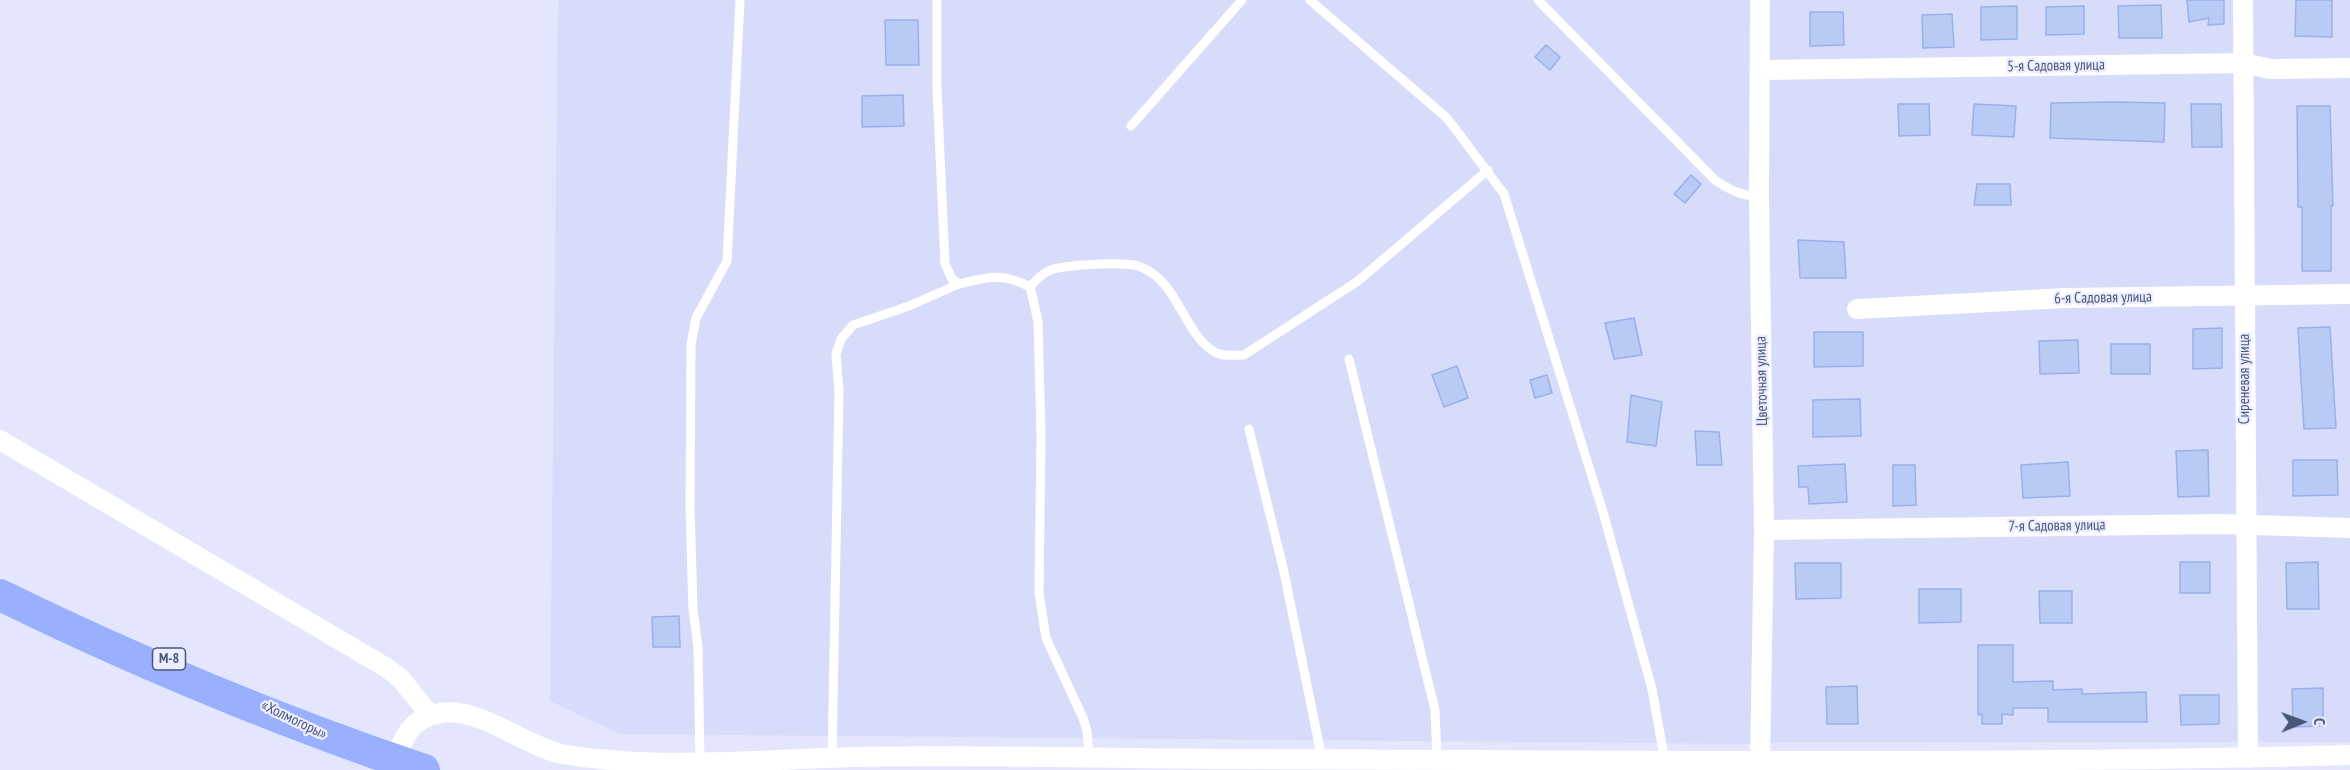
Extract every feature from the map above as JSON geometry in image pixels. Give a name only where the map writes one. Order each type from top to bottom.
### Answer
[{"type":"highway","name":"«Холмогоры»","points":[[2,580],[332,739],[424,770]]},
{"type":"street","name":"Цветочная улица","points":[[1760,763],[1764,530],[1759,196],[1761,0]]},
{"type":"street","name":"Сиреневая улица","points":[[2243,0],[2248,758]]},
{"type":"street","name":"5-я Садовая улица","points":[[1761,70],[2244,63],[2270,69],[2350,68]]},
{"type":"street","name":"6-я Садовая улица","points":[[1857,309],[2066,298],[2350,294]]},
{"type":"street","points":[[0,440],[387,668],[401,679],[430,715]]},
{"type":"street","name":"7-я Садовая улица","points":[[1764,530],[2221,524],[2350,528]]},
{"type":"street","points":[[391,770],[406,733],[414,724],[430,715],[449,712],[473,715],[540,748],[593,761],[644,766],[700,767],[832,758],[1089,756],[1760,763],[2350,755]]},
{"type":"lane","points":[[700,767],[698,646],[693,609],[690,508],[691,345],[696,318],[727,261],[740,0]]},
{"type":"lane","points":[[937,0],[937,89],[945,264],[952,279],[959,284]]},
{"type":"lane","points":[[1131,126],[1242,0]]},
{"type":"lane","points":[[1310,0],[1447,118],[1504,194],[1603,512],[1652,689],[1665,762]]},
{"type":"lane","points":[[1538,0],[1715,180],[1729,190],[1746,196],[1759,196]]},
{"type":"lane","points":[[1030,287],[1042,273],[1054,268],[1098,264],[1137,266],[1153,274],[1178,301],[1198,335],[1213,351],[1226,355],[1244,355],[1358,281],[1488,170]]},
{"type":"lane","points":[[832,758],[839,391],[836,354],[841,339],[853,325],[909,306],[959,284],[991,276],[1013,278],[1030,287],[1038,321],[1041,435],[1038,593],[1046,638],[1083,718],[1089,756]]},
{"type":"lane","points":[[1349,359],[1435,710],[1437,760]]},
{"type":"lane","points":[[1249,429],[1284,572],[1322,759]]},
{"type":"shaded area","points":[[558,0],[2350,0],[2350,742],[1788,742],[1751,744],[620,734],[550,701]]},
{"type":"building","points":[[2187,0],[2224,0],[2224,24],[2208,25],[2209,18],[2189,22]]},
{"type":"building","points":[[2296,0],[2332,0],[2332,37],[2295,36]]},
{"type":"building","points":[[2161,5],[2162,38],[2119,38],[2118,6]]},
{"type":"building","points":[[2017,6],[2017,39],[1981,40],[1981,7]]},
{"type":"building","points":[[2084,6],[2084,34],[2046,35],[2046,7]]},
{"type":"building","points":[[1810,12],[1843,12],[1844,45],[1810,46]]},
{"type":"building","points":[[1952,14],[1954,47],[1923,48],[1922,15]]},
{"type":"building","points":[[885,20],[918,20],[919,65],[886,65]]},
{"type":"building","points":[[1546,45],[1560,57],[1550,70],[1535,57]]},
{"type":"building","points":[[903,95],[904,126],[862,127],[862,96]]},
{"type":"building","points":[[2051,103],[2165,103],[2164,142],[2050,138]]},
{"type":"building","points":[[1898,104],[1929,104],[1930,135],[1899,136]]},
{"type":"building","points":[[1974,104],[2016,106],[2014,137],[1972,135]]},
{"type":"building","points":[[2191,104],[2221,104],[2222,147],[2192,147]]},
{"type":"building","points":[[2297,106],[2330,106],[2333,206],[2331,206],[2331,271],[2302,271],[2302,207],[2298,207]]},
{"type":"building","points":[[1691,175],[1701,184],[1685,203],[1674,194]]},
{"type":"building","points":[[1977,184],[2010,184],[2011,205],[1974,205]]},
{"type":"building","points":[[1798,240],[1844,242],[1846,278],[1800,278]]},
{"type":"building","points":[[1634,318],[1642,355],[1614,359],[1605,323]]},
{"type":"building","points":[[2330,327],[2336,428],[2304,429],[2298,328]]},
{"type":"building","points":[[2222,328],[2222,368],[2193,369],[2193,329]]},
{"type":"building","points":[[1814,332],[1863,332],[1863,366],[1814,367]]},
{"type":"building","points":[[2078,340],[2079,373],[2040,374],[2039,341]]},
{"type":"building","points":[[2111,344],[2150,344],[2150,374],[2111,374]]},
{"type":"building","points":[[1457,366],[1468,398],[1444,407],[1432,375]]},
{"type":"building","points":[[1547,375],[1552,393],[1535,398],[1530,380]]},
{"type":"building","points":[[1631,395],[1662,402],[1656,446],[1627,442]]},
{"type":"building","points":[[1860,399],[1861,436],[1813,437],[1813,400]]},
{"type":"building","points":[[1695,431],[1719,432],[1722,465],[1697,465]]},
{"type":"building","points":[[2208,450],[2209,496],[2178,497],[2176,451]]},
{"type":"building","points":[[2293,460],[2337,460],[2338,495],[2293,496]]},
{"type":"building","points":[[2068,462],[2070,496],[2023,498],[2021,465]]},
{"type":"building","points":[[1845,464],[1847,502],[1809,504],[1808,487],[1799,487],[1798,466]]},
{"type":"building","points":[[1893,465],[1915,465],[1916,505],[1893,506]]},
{"type":"building","points":[[2180,562],[2210,562],[2210,593],[2180,593]]},
{"type":"building","points":[[2318,562],[2319,609],[2287,609],[2286,563]]},
{"type":"building","points":[[1795,563],[1841,563],[1841,598],[1796,599]]},
{"type":"building","points":[[1919,589],[1961,589],[1961,622],[1919,623]]},
{"type":"building","points":[[2039,591],[2072,591],[2072,623],[2040,623]]},
{"type":"building","points":[[679,616],[680,647],[653,647],[652,617]]},
{"type":"building","points":[[1978,645],[2013,645],[2013,682],[2053,681],[2053,690],[2082,689],[2082,694],[2146,692],[2147,722],[2048,722],[2048,708],[2013,708],[2013,715],[2002,714],[2002,724],[1982,724],[1982,714],[1978,715]]},
{"type":"building","points":[[1857,686],[1858,724],[1827,724],[1826,687]]},
{"type":"building","points":[[2323,688],[2323,726],[2293,727],[2292,689]]},
{"type":"building","points":[[2180,695],[2219,695],[2219,724],[2181,725]]}]
